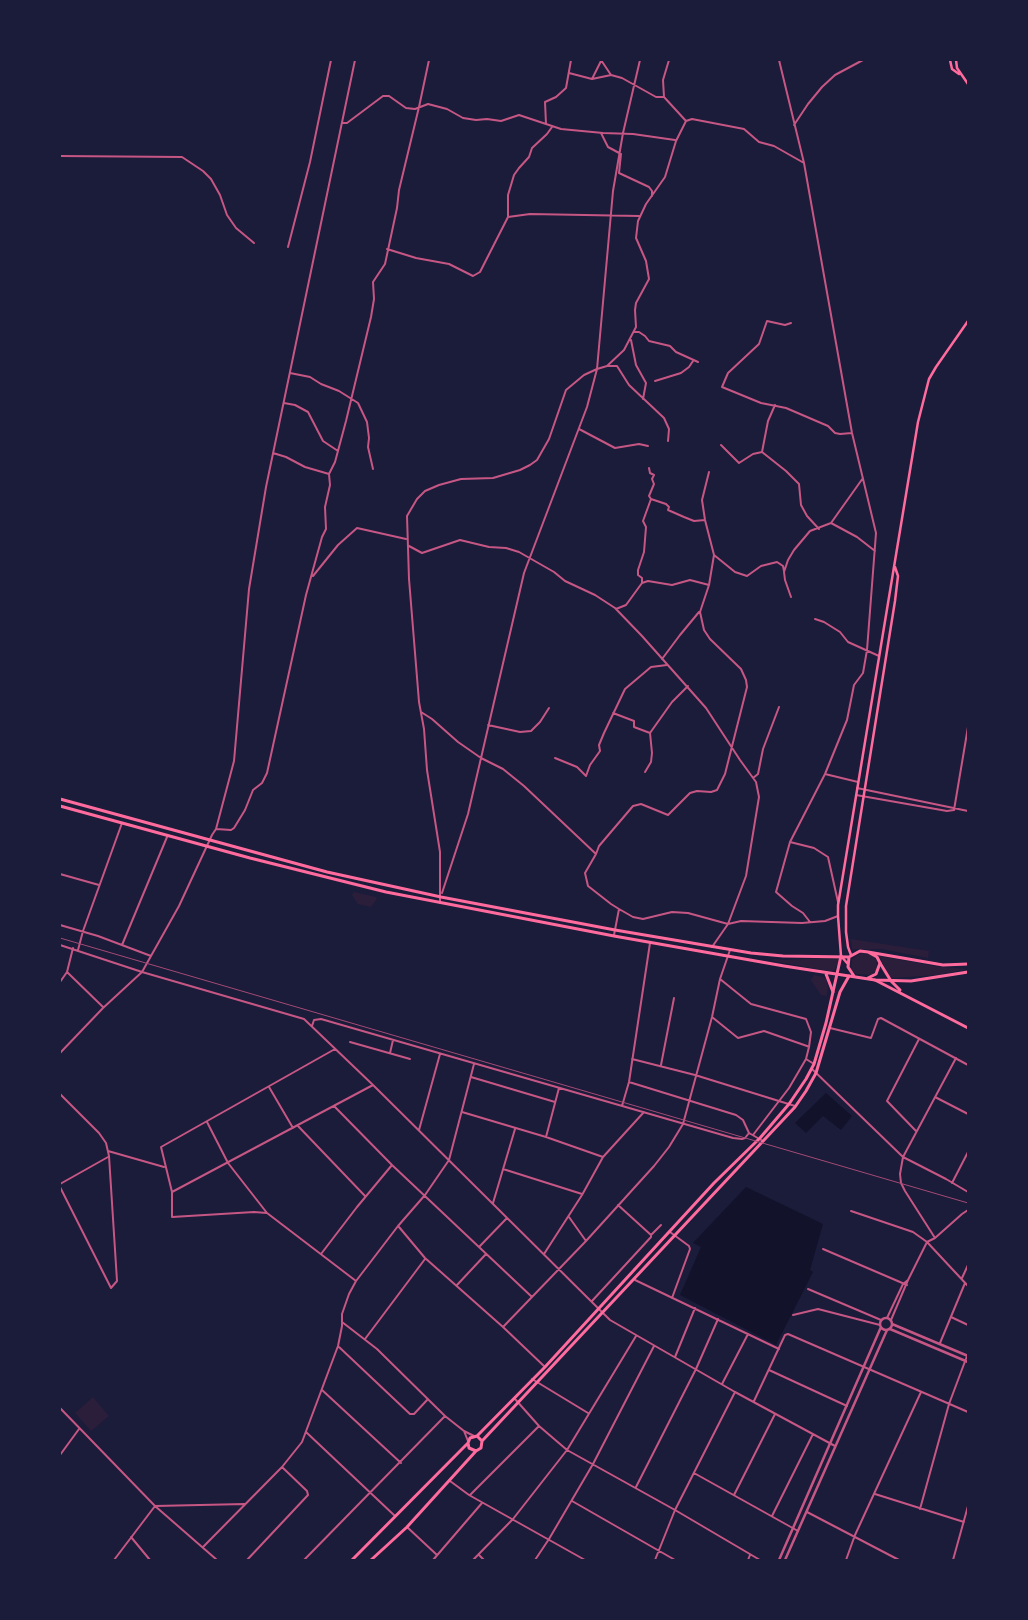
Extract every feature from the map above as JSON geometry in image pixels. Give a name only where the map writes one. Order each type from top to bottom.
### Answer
[{"type":"main road","points":[[950,60],[952,69],[968,84]]},
{"type":"main road","points":[[956,60],[960,75]]},
{"type":"main road","points":[[371,1560],[450,1481],[476,1450],[481,1448],[482,1441],[538,1383],[602,1311],[762,1139],[789,1104],[812,1069],[826,1023],[841,956],[838,904],[918,422],[925,391],[936,367],[968,322]]},
{"type":"main road","points":[[847,963],[850,956],[846,934],[846,906],[895,601],[898,576],[894,565]]},
{"type":"main road","points":[[60,799],[358,880],[615,930],[730,950],[783,956],[850,956],[860,951],[943,965],[968,964]]},
{"type":"main road","points":[[60,806],[334,880],[440,903],[728,957],[837,975],[890,981],[921,980],[968,972]]},
{"type":"main road","points":[[839,932],[846,934]]},
{"type":"main road","points":[[840,936],[846,934]]},
{"type":"main road","points":[[868,952],[877,957],[890,981],[906,995]]},
{"type":"main road","points":[[841,956],[855,976]]},
{"type":"main road","points":[[866,978],[876,974],[880,963]]},
{"type":"main road","points":[[826,973],[833,992]]},
{"type":"main road","points":[[352,1560],[470,1438],[476,1436],[545,1367],[670,1232],[795,1106],[816,1073],[840,992],[849,976]]},
{"type":"main road","points":[[875,980],[968,1028]]},
{"type":"main road","points":[[476,1436],[482,1441]]},
{"type":"main road","points":[[468,1442],[469,1448],[476,1450]]},
{"type":"street","points":[[288,247],[310,162],[331,60]]},
{"type":"street","points":[[60,1053],[103,1008],[142,972],[179,906],[216,829],[233,767],[249,589],[266,487],[355,60]]},
{"type":"street","points":[[216,829],[231,830],[234,828],[245,810],[253,790],[262,783],[267,773],[311,578],[326,529],[325,507],[330,485],[329,474],[338,451],[371,317],[374,282],[385,264],[399,190],[429,60]]},
{"type":"street","points":[[546,124],[545,102],[556,97],[566,88],[571,60]]},
{"type":"street","points":[[592,79],[601,60],[612,75]]},
{"type":"street","points":[[440,903],[468,814],[524,573],[587,407],[597,369],[610,216],[619,152],[640,60]]},
{"type":"street","points":[[669,60],[663,80],[664,97],[686,120]]},
{"type":"street","points":[[779,60],[804,163],[852,433],[876,533],[867,650],[863,673],[854,686],[845,726],[825,774],[790,842],[776,892],[803,913],[810,922]]},
{"type":"street","points":[[794,125],[822,87],[835,75],[863,60]]},
{"type":"street","points":[[569,72],[592,79],[612,75],[635,84],[656,97],[664,97]]},
{"type":"street","points":[[342,123],[347,123],[383,96],[388,96],[406,108],[415,109],[428,104],[447,109],[463,118],[501,121],[519,116],[561,130],[623,133],[676,141]]},
{"type":"street","points":[[686,120],[692,119],[744,129],[759,142],[774,146],[804,163]]},
{"type":"street","points":[[607,366],[620,356],[634,332],[635,306],[649,279],[646,261],[635,234],[640,216],[667,174],[676,141],[686,120]]},
{"type":"street","points":[[387,249],[416,258],[449,264],[473,276],[480,272],[508,217],[508,195],[514,175],[529,157],[532,148],[552,127]]},
{"type":"street","points":[[600,133],[608,147],[619,152],[622,157],[619,173],[644,184],[652,191],[652,196]]},
{"type":"street","points":[[60,156],[182,157],[203,171],[211,179],[220,195],[226,215],[236,228],[254,243]]},
{"type":"street","points":[[508,217],[530,214],[640,216]]},
{"type":"street","points":[[791,323],[785,325],[767,321],[759,344],[728,373],[722,387],[761,403],[786,408],[828,426],[840,434],[852,433]]},
{"type":"street","points":[[634,332],[639,332],[649,341],[670,346],[676,352],[698,362]]},
{"type":"street","points":[[630,340],[636,364],[646,383],[643,399]]},
{"type":"street","points":[[656,381],[681,373],[693,361]]},
{"type":"street","points":[[441,897],[439,835],[426,770],[417,658],[412,629],[407,516],[417,499],[425,492],[453,480],[497,477],[524,469],[537,460],[555,426],[566,390],[576,380],[607,366],[617,366],[625,380],[664,418],[669,429],[668,441]]},
{"type":"street","points":[[290,373],[310,377],[352,398],[358,403],[367,422],[368,447],[373,469]]},
{"type":"street","points":[[284,403],[308,412],[323,441],[338,451]]},
{"type":"street","points":[[762,452],[768,421],[775,405]]},
{"type":"street","points":[[579,429],[615,448],[639,444],[648,446]]},
{"type":"street","points":[[722,445],[738,462],[753,454],[762,452],[786,470],[799,484],[801,505],[819,529]]},
{"type":"street","points":[[274,453],[305,467],[329,474]]},
{"type":"street","points":[[642,583],[638,570],[644,552],[646,527],[643,521],[654,484],[652,479],[654,475],[650,473],[649,468]]},
{"type":"street","points":[[662,659],[680,634],[700,612],[709,585],[714,555],[702,500],[709,472]]},
{"type":"street","points":[[784,572],[794,550],[810,531],[830,523],[863,478]]},
{"type":"street","points":[[651,499],[666,504],[668,510],[694,521],[705,520]]},
{"type":"street","points":[[830,523],[858,537],[875,551]]},
{"type":"street","points":[[311,578],[338,545],[357,528],[407,539]]},
{"type":"street","points":[[408,546],[422,553],[460,540],[519,552],[554,572],[565,581],[601,598],[616,609],[706,708],[756,782],[759,797],[746,876],[728,924],[712,947]]},
{"type":"street","points":[[714,555],[735,572],[748,576],[761,566],[777,562],[782,566],[791,597]]},
{"type":"street","points":[[616,609],[626,605],[642,583],[648,581],[672,585],[690,580],[709,585]]},
{"type":"street","points":[[700,612],[704,630],[710,639],[741,669],[746,680],[747,687],[725,774],[717,790],[690,793],[668,815],[641,804],[633,806],[599,846],[586,873],[588,886],[619,909],[633,917],[643,919],[672,912],[688,913],[728,924],[741,921],[825,921],[838,916]]},
{"type":"street","points":[[815,619],[840,632],[848,642],[879,656]]},
{"type":"street","points":[[554,758],[577,767],[586,776],[590,765],[600,751],[600,745],[625,689],[652,667],[667,665]]},
{"type":"street","points":[[645,772],[652,753],[650,733],[672,702],[688,686]]},
{"type":"street","points":[[753,778],[758,774],[763,748],[779,707]]},
{"type":"street","points":[[488,725],[520,732],[531,731],[540,722],[548,708]]},
{"type":"street","points":[[421,712],[458,742],[481,758],[503,769],[524,786],[596,854]]},
{"type":"street","points":[[613,713],[634,721],[634,727],[650,733]]},
{"type":"street","points":[[954,810],[968,727]]},
{"type":"street","points":[[825,774],[858,782]]},
{"type":"street","points":[[857,788],[909,800],[950,806],[954,810]]},
{"type":"street","points":[[856,795],[947,811],[968,811]]},
{"type":"street","points":[[78,950],[122,823]]},
{"type":"street","points":[[122,945],[168,834]]},
{"type":"street","points":[[790,842],[814,848],[828,857],[838,904]]},
{"type":"street","points":[[60,874],[99,885]]},
{"type":"street","points":[[614,936],[619,909]]},
{"type":"street","points":[[60,925],[83,931],[151,956]]},
{"type":"street","points":[[622,1106],[629,1082],[650,942]]},
{"type":"street","points":[[60,945],[142,972],[304,1019],[419,1130],[613,1323],[836,1446]]},
{"type":"street","points":[[60,982],[67,972],[73,948]]},
{"type":"street","points":[[503,1327],[560,1269],[654,1166],[669,1147],[683,1124],[712,1017],[720,978],[730,950]]},
{"type":"street","points":[[67,972],[103,1008]]},
{"type":"street","points":[[720,978],[751,1004],[806,1019],[811,1032],[806,1059],[798,1075],[753,1135]]},
{"type":"street","points":[[661,1065],[674,998]]},
{"type":"street","points":[[712,1017],[738,1038],[764,1031],[809,1047]]},
{"type":"street","points":[[826,1023],[830,1028],[872,1038],[880,1018],[968,1065]]},
{"type":"street","points":[[312,1026],[314,1020],[321,1019],[738,1139],[746,1138],[749,1133]]},
{"type":"street","points":[[917,1131],[887,1101],[919,1039]]},
{"type":"street","points":[[390,1053],[393,1040]]},
{"type":"street","points":[[350,1042],[410,1059]]},
{"type":"street","points":[[266,1214],[254,1212],[172,1217],[172,1192],[160,1150],[162,1146],[335,1048]]},
{"type":"street","points":[[419,1130],[440,1054]]},
{"type":"street","points":[[935,1238],[901,1183],[900,1174],[903,1158],[956,1058]]},
{"type":"street","points":[[632,1059],[696,1075],[795,1106]]},
{"type":"street","points":[[806,1059],[814,1064]]},
{"type":"street","points":[[203,1547],[282,1467],[298,1448],[306,1432],[338,1346],[344,1307],[356,1282],[449,1160],[474,1064]]},
{"type":"street","points":[[812,1069],[903,1158],[968,1192]]},
{"type":"street","points":[[471,1077],[555,1102]]},
{"type":"street","points":[[629,1082],[740,1116],[749,1133],[762,1139]]},
{"type":"street","points":[[172,1192],[373,1085]]},
{"type":"street","points":[[269,1087],[293,1128]]},
{"type":"street","points":[[546,1137],[559,1087]]},
{"type":"street","points":[[60,1094],[106,1142],[109,1156],[116,1281],[111,1288],[60,1185],[109,1156]]},
{"type":"street","points":[[936,1097],[968,1114]]},
{"type":"street","points":[[334,1106],[392,1165],[532,1297]]},
{"type":"street","points":[[462,1112],[546,1137],[603,1157]]},
{"type":"street","points":[[544,1254],[569,1217],[603,1157],[644,1112]]},
{"type":"street","points":[[207,1122],[228,1163],[266,1214],[356,1282]]},
{"type":"street","points":[[298,1126],[366,1196]]},
{"type":"street","points":[[493,1203],[515,1128]]},
{"type":"street","points":[[108,1151],[165,1167]]},
{"type":"street","points":[[952,1183],[968,1152]]},
{"type":"street","points":[[321,1254],[392,1165]]},
{"type":"street","points":[[503,1169],[582,1195]]},
{"type":"street","points":[[618,1205],[651,1235]]},
{"type":"street","points":[[785,1560],[869,1368],[892,1324],[891,1320],[908,1280],[927,1242],[935,1238],[968,1210]]},
{"type":"street","points":[[850,1211],[912,1232],[927,1242],[968,1286]]},
{"type":"street","points":[[569,1217],[586,1241]]},
{"type":"street","points":[[479,1247],[508,1218]]},
{"type":"street","points":[[592,1301],[650,1240],[651,1235],[661,1225]]},
{"type":"street","points":[[398,1226],[425,1258],[545,1367]]},
{"type":"street","points":[[670,1232],[689,1246],[690,1249],[672,1298]]},
{"type":"street","points":[[823,1249],[907,1285]]},
{"type":"street","points":[[456,1285],[486,1254]]},
{"type":"street","points":[[365,1339],[425,1258]]},
{"type":"street","points":[[962,1279],[968,1265]]},
{"type":"street","points":[[633,1279],[778,1349]]},
{"type":"street","points":[[808,1289],[882,1320],[887,1318],[903,1284],[908,1280]]},
{"type":"street","points":[[940,1344],[965,1283]]},
{"type":"street","points":[[675,1357],[695,1308]]},
{"type":"street","points":[[793,1315],[818,1309],[881,1326],[967,1361]]},
{"type":"street","points":[[952,1317],[968,1325]]},
{"type":"street","points":[[887,1318],[891,1320]]},
{"type":"street","points":[[635,1488],[696,1369],[718,1319]]},
{"type":"street","points":[[779,1560],[865,1366],[882,1320]]},
{"type":"street","points":[[342,1322],[365,1339],[445,1416],[464,1432],[476,1436]]},
{"type":"street","points":[[892,1324],[967,1355],[967,1361],[950,1404],[920,1509]]},
{"type":"street","points":[[722,1384],[748,1334]]},
{"type":"street","points":[[754,1402],[778,1349],[785,1335],[788,1334],[968,1412]]},
{"type":"street","points":[[473,1560],[512,1519],[566,1450],[636,1336]]},
{"type":"street","points":[[338,1346],[410,1414],[414,1414],[428,1399]]},
{"type":"street","points":[[535,1560],[593,1464],[654,1346]]},
{"type":"street","points":[[768,1370],[847,1406]]},
{"type":"street","points":[[532,1379],[588,1413]]},
{"type":"street","points":[[322,1390],[401,1462]]},
{"type":"street","points":[[655,1560],[675,1510],[735,1392]]},
{"type":"street","points":[[846,1560],[854,1535],[875,1494],[921,1392]]},
{"type":"street","points":[[514,1398],[539,1426],[566,1450],[675,1510],[760,1560]]},
{"type":"street","points":[[60,1408],[155,1506],[217,1560]]},
{"type":"street","points":[[734,1495],[775,1414]]},
{"type":"street","points":[[304,1560],[445,1416]]},
{"type":"street","points":[[469,1496],[539,1426]]},
{"type":"street","points":[[60,1454],[79,1429]]},
{"type":"street","points":[[306,1432],[394,1516]]},
{"type":"street","points":[[464,1432],[468,1442]]},
{"type":"street","points":[[772,1516],[813,1434]]},
{"type":"street","points":[[247,1560],[308,1496],[307,1491],[282,1467]]},
{"type":"street","points":[[694,1473],[798,1531]]},
{"type":"street","points":[[450,1481],[469,1496],[585,1560]]},
{"type":"street","points":[[875,1494],[964,1522]]},
{"type":"street","points":[[572,1501],[675,1560]]},
{"type":"street","points":[[433,1560],[483,1503]]},
{"type":"street","points":[[114,1560],[155,1506],[245,1504]]},
{"type":"street","points":[[953,1560],[968,1506]]},
{"type":"street","points":[[807,1512],[899,1560]]},
{"type":"street","points":[[406,1527],[437,1555]]},
{"type":"street","points":[[130,1537],[148,1559]]},
{"type":"street","points":[[479,1555],[484,1560]]},
{"type":"street","points":[[748,1560],[750,1555]]},
{"type":"shaded area","points":[[354,892],[376,897],[377,899],[371,907],[358,904],[352,895]]},
{"type":"shaded area","points":[[851,939],[929,951],[928,958],[881,949],[852,949]]},
{"type":"shaded area","points":[[861,953],[871,955],[877,960],[876,971],[871,975],[856,974],[851,969],[852,959]]},
{"type":"shaded area","points":[[879,956],[940,967],[967,969],[938,975],[892,978]]},
{"type":"shaded area","points":[[839,957],[840,960],[833,972],[773,961],[774,959]]},
{"type":"shaded area","points":[[814,975],[826,979],[828,987],[827,996],[821,995],[811,980]]},
{"type":"shaded area","points":[[826,1093],[852,1116],[841,1130],[823,1116],[806,1133],[795,1123]]},
{"type":"shaded area","points":[[746,1187],[823,1224],[810,1270],[813,1272],[776,1345],[680,1295],[701,1247],[693,1243]]},
{"type":"shaded area","points":[[93,1397],[109,1416],[91,1431],[75,1413]]},
{"type":"railway","points":[[60,938],[968,1203]]}]
